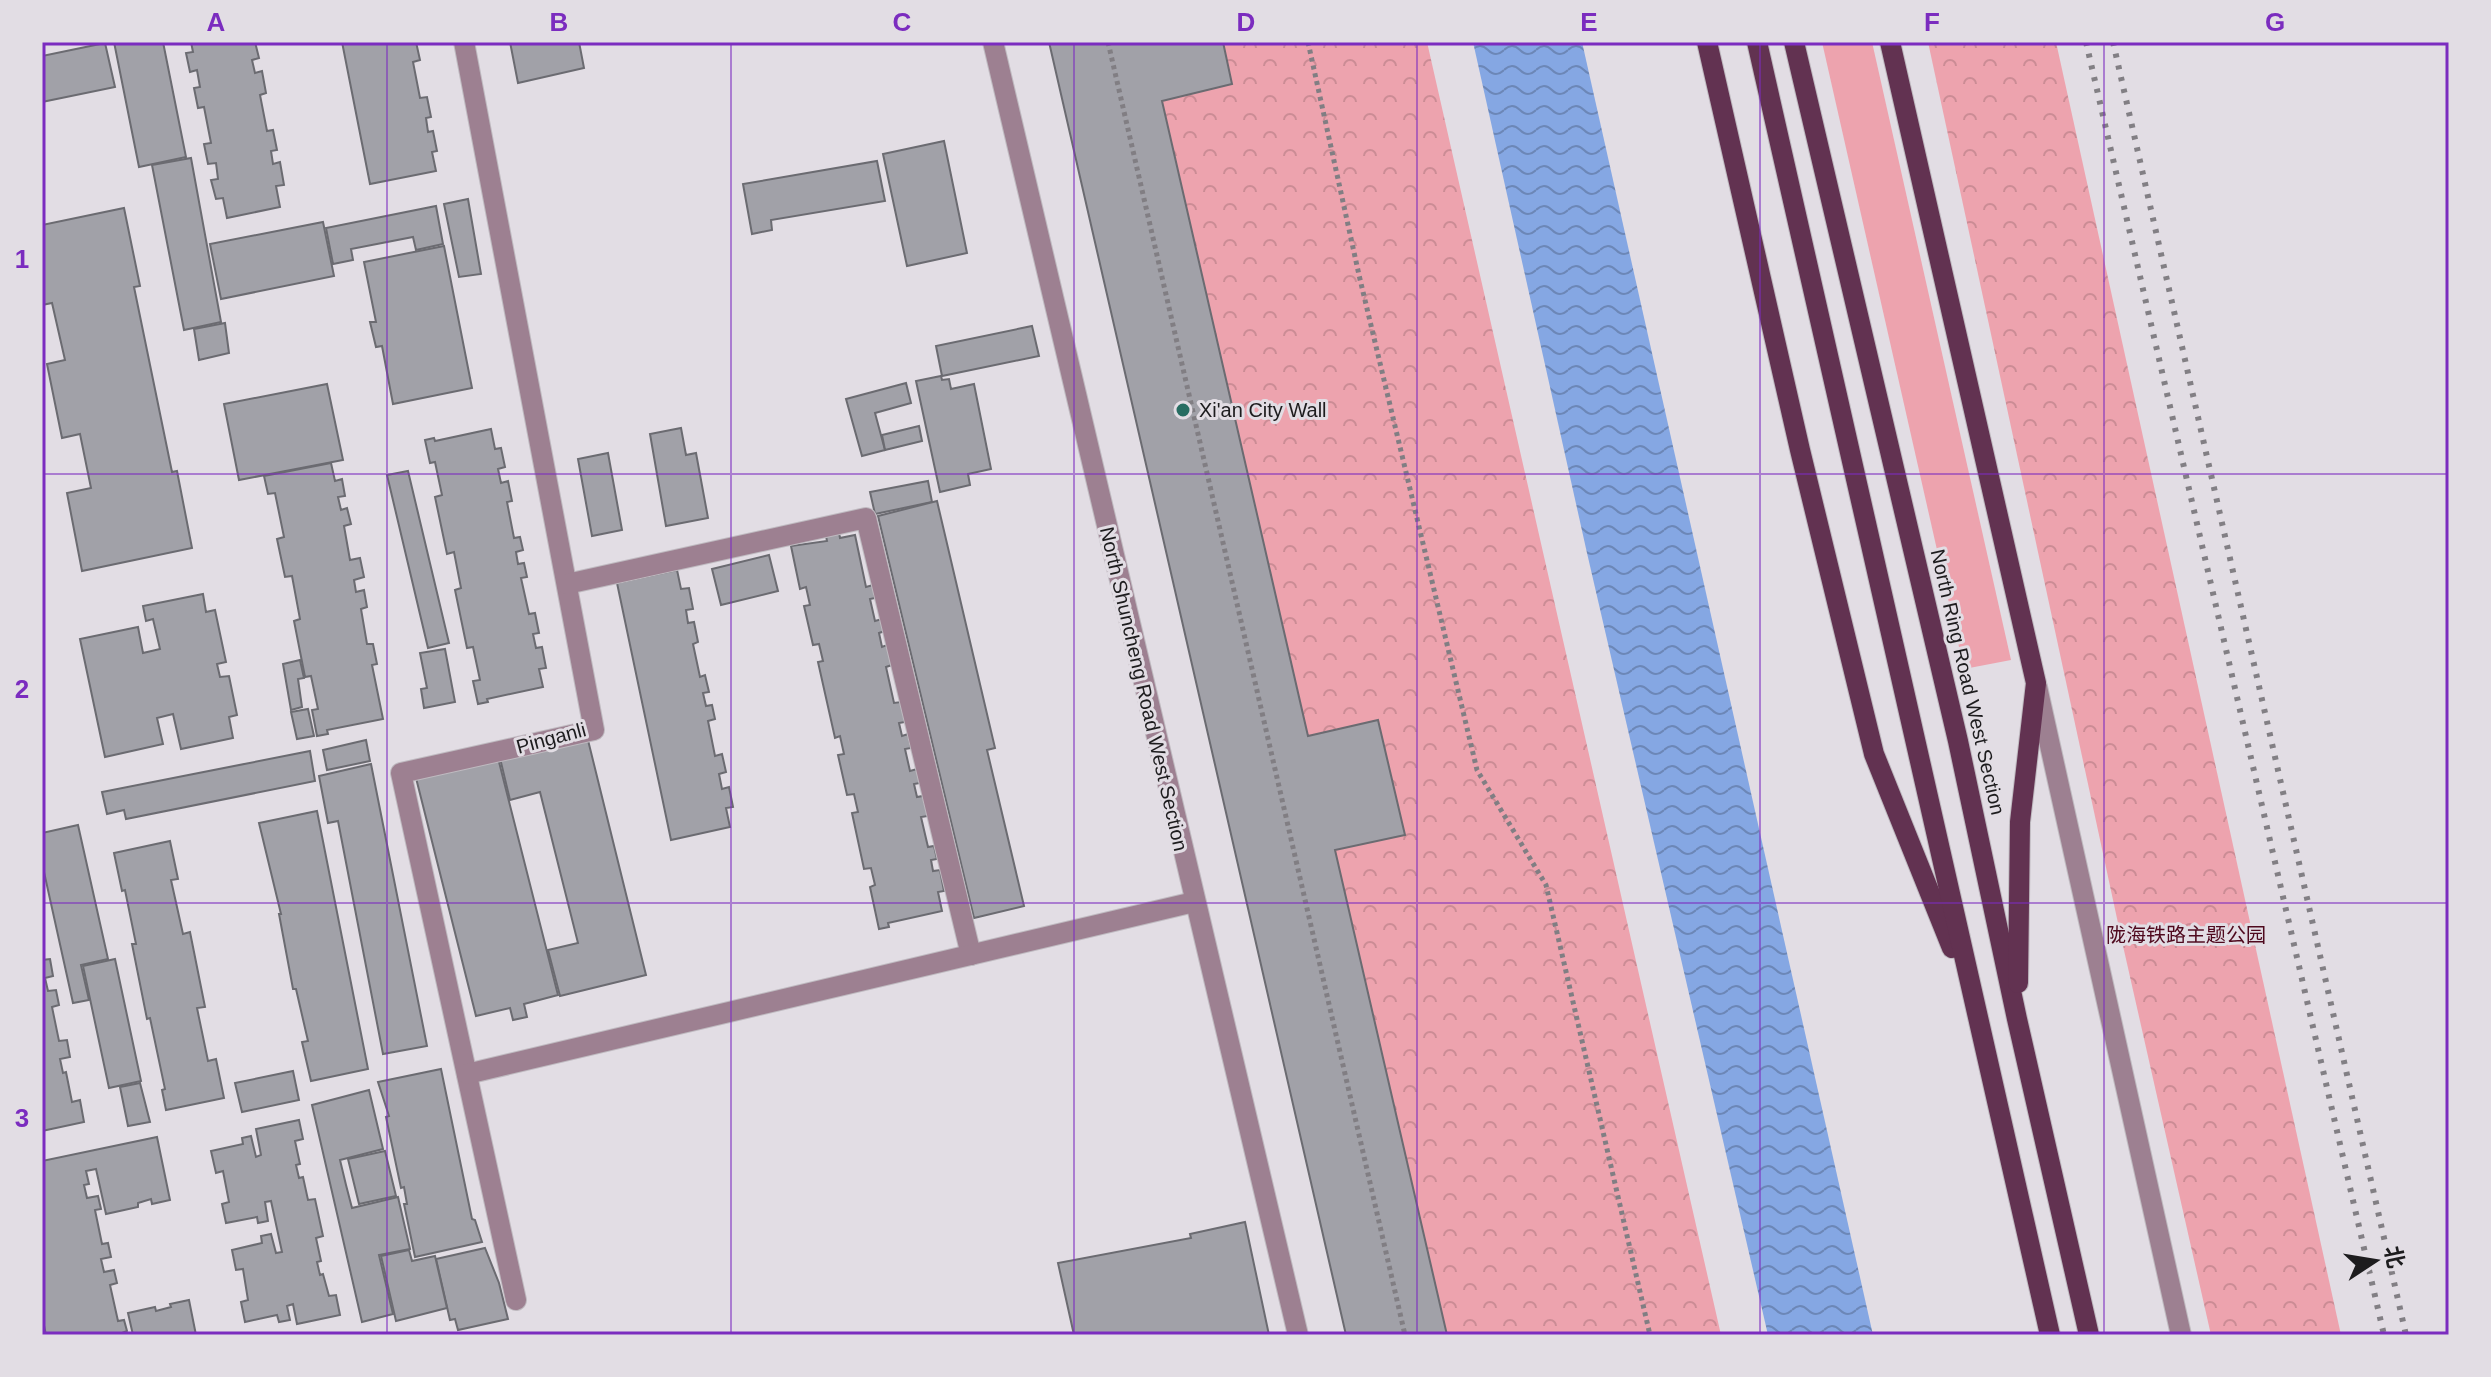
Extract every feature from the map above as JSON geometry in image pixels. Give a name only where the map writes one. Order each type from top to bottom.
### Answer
[{"type":"main road","points":[[1707,42],[1800,450],[1874,754],[1974,1005]]},
{"type":"main road","points":[[1757,42],[2050,1335]]},
{"type":"main road","name":"North Ring Road West Section","points":[[1794,42],[1958,741],[2089,1335]]},
{"type":"main road","points":[[1890,42],[2036,683],[2020,822],[2017,1019]]},
{"type":"street","name":"Pinganli","points":[[464,42],[594,730],[401,773],[516,1300]]},
{"type":"street","name":"North Shuncheng Road West Section","points":[[993,42],[1298,1335]]},
{"type":"street","points":[[567,584],[866,518],[971,955]]},
{"type":"street","points":[[2036,683],[2181,1335]]},
{"type":"street","points":[[467,1074],[1194,902]]},
{"type":"path","points":[[1108,42],[1405,1335]]},
{"type":"path","points":[[1308,42],[1359,275],[1477,770],[1546,885],[1650,1335]]},
{"type":"green space","points":[[1223,42],[1427,42],[1721,1335],[1447,1335],[1335,850],[1404,834],[1378,721],[1308,736],[1162,101],[1232,84]]},
{"type":"green space","points":[[1822,42],[1872,42],[2011,660],[1964,669]]},
{"type":"green space","name":"陇海铁路主题公园","points":[[1928,42],[2056,42],[2341,1335],[2211,1335],[2121,937]]},
{"type":"water","points":[[1473,42],[1582,42],[1873,1335],[1768,1335],[1587,553]]},
{"type":"building","points":[[114,42],[163,42],[186,157],[139,167]]},
{"type":"building","points":[[191,42],[255,42],[259,58],[252,60],[255,73],[262,71],[266,93],[260,95],[267,131],[273,130],[277,150],[271,151],[273,164],[280,162],[284,185],[276,186],[280,207],[227,218],[223,198],[216,199],[211,180],[218,179],[216,163],[208,164],[204,144],[211,143],[204,107],[198,108],[194,88],[200,87],[197,70],[190,72],[186,53],[193,52]]},
{"type":"building","points":[[342,42],[416,42],[420,60],[413,62],[420,98],[427,97],[431,117],[426,118],[428,132],[433,131],[437,151],[432,152],[436,171],[370,184]]},
{"type":"building","points":[[510,42],[579,42],[584,68],[518,83]]},
{"type":"building","name":"Xi'an City Wall","points":[[1049,42],[1223,42],[1232,84],[1162,101],[1308,736],[1378,720],[1405,835],[1335,850],[1447,1335],[1346,1335]]},
{"type":"building","points":[[105,43],[115,87],[42,102],[42,56]]},
{"type":"building","points":[[944,141],[967,253],[907,266],[883,154]]},
{"type":"building","points":[[191,158],[221,322],[184,330],[152,165]]},
{"type":"building","points":[[877,161],[885,201],[771,220],[772,230],[752,234],[743,184]]},
{"type":"building","points":[[468,199],[481,274],[459,277],[444,204]]},
{"type":"building","points":[[436,206],[443,244],[416,250],[413,237],[351,249],[353,260],[333,264],[326,228]]},
{"type":"building","points":[[124,208],[140,286],[134,287],[172,472],[177,471],[192,548],[82,571],[67,493],[91,488],[80,434],[62,438],[47,364],[65,360],[52,303],[42,305],[42,225]]},
{"type":"building","points":[[323,222],[334,276],[221,299],[210,244]]},
{"type":"building","points":[[444,246],[472,388],[393,404],[382,346],[376,347],[370,322],[376,322],[364,262]]},
{"type":"building","points":[[225,323],[229,353],[199,360],[194,329]]},
{"type":"building","points":[[1032,326],[1039,356],[942,376],[936,346]]},
{"type":"building","points":[[941,376],[942,380],[949,379],[951,389],[974,384],[991,469],[968,474],[970,485],[940,492],[916,381]]},
{"type":"building","points":[[906,383],[911,403],[875,413],[885,450],[862,456],[846,399]]},
{"type":"building","points":[[327,384],[343,460],[239,480],[224,404]]},
{"type":"building","points":[[919,426],[922,441],[885,450],[882,435]]},
{"type":"building","points":[[681,428],[686,455],[696,453],[708,518],[666,526],[650,434]]},
{"type":"building","points":[[491,429],[495,449],[501,448],[505,467],[498,469],[501,483],[508,481],[512,501],[507,502],[514,538],[520,537],[523,550],[516,552],[518,564],[524,563],[527,577],[521,578],[529,614],[535,613],[539,633],[533,634],[536,648],[542,647],[546,668],[539,669],[543,687],[487,699],[488,702],[478,704],[473,681],[480,680],[473,647],[467,648],[455,590],[461,588],[454,552],[447,554],[435,497],[442,495],[435,462],[430,463],[425,440],[434,438],[435,441]]},
{"type":"building","points":[[608,453],[622,530],[592,536],[578,459]]},
{"type":"building","points":[[331,463],[335,481],[342,479],[345,496],[338,497],[341,510],[347,508],[351,524],[344,526],[350,560],[360,558],[364,577],[354,580],[356,592],[364,590],[367,607],[361,609],[367,644],[373,644],[377,664],[372,665],[383,719],[327,730],[328,734],[317,736],[312,710],[318,709],[311,676],[305,677],[294,621],[300,619],[292,576],[285,577],[277,539],[284,537],[275,493],[268,494],[264,476]]},
{"type":"building","points":[[408,471],[449,643],[428,648],[387,475]]},
{"type":"building","points":[[928,481],[932,502],[875,514],[870,492]]},
{"type":"building","points":[[937,501],[995,748],[987,750],[1024,906],[974,918],[878,516]]},
{"type":"building","points":[[839,533],[840,538],[855,535],[866,587],[873,585],[875,598],[870,599],[875,621],[882,619],[885,631],[879,633],[882,647],[887,645],[892,665],[886,667],[894,703],[901,702],[905,722],[899,723],[902,736],[908,734],[911,748],[905,749],[910,771],[917,769],[920,783],[914,784],[917,797],[923,796],[928,816],[921,817],[928,847],[934,846],[937,859],[931,860],[933,871],[940,870],[944,891],[938,892],[942,911],[888,923],[889,927],[879,929],[870,887],[875,885],[871,868],[864,869],[852,813],[858,812],[854,794],[847,795],[838,755],[844,754],[840,736],[835,738],[818,662],[823,661],[819,644],[813,645],[804,606],[810,605],[806,587],[800,589],[791,546],[827,541],[826,536]]},
{"type":"building","points":[[769,555],[778,591],[721,605],[712,569]]},
{"type":"building","points":[[677,570],[681,589],[689,588],[693,609],[686,610],[688,623],[694,622],[698,642],[693,644],[700,677],[705,675],[709,692],[703,693],[706,706],[712,705],[715,719],[708,721],[715,756],[722,754],[726,772],[719,774],[722,789],[729,787],[733,807],[726,808],[730,827],[671,840],[617,583]]},
{"type":"building","points":[[203,594],[206,612],[215,610],[226,662],[217,664],[220,677],[229,676],[237,715],[229,717],[233,738],[181,749],[173,714],[157,718],[163,744],[105,757],[80,639],[138,627],[143,653],[160,649],[153,619],[146,621],[143,606]]},
{"type":"building","points":[[445,649],[455,702],[424,708],[421,689],[427,688],[420,653]]},
{"type":"building","points":[[300,660],[304,678],[298,679],[302,707],[291,710],[283,664]]},
{"type":"building","points":[[308,709],[314,736],[297,739],[291,712]]},
{"type":"building","points":[[586,732],[646,975],[560,996],[548,950],[578,943],[540,792],[510,800],[499,754]]},
{"type":"building","points":[[366,740],[370,761],[327,770],[323,750]]},
{"type":"building","points":[[310,751],[315,781],[126,819],[124,810],[107,814],[102,792]]},
{"type":"building","points":[[497,754],[558,995],[524,1004],[527,1017],[513,1020],[510,1008],[476,1016],[415,774]]},
{"type":"building","points":[[371,764],[427,1046],[383,1054],[338,821],[328,823],[319,776]]},
{"type":"building","points":[[317,811],[368,1069],[311,1081],[302,1042],[308,1041],[296,989],[293,989],[281,914],[259,823]]},
{"type":"building","points":[[78,825],[108,959],[81,965],[89,1000],[73,1003],[42,863],[42,833]]},
{"type":"building","points":[[170,841],[178,879],[171,880],[183,934],[190,932],[205,1007],[197,1008],[208,1061],[216,1059],[224,1098],[166,1110],[162,1090],[165,1089],[132,944],[136,944],[114,853]]},
{"type":"building","points":[[50,959],[53,976],[45,978],[48,991],[56,990],[59,1005],[52,1007],[59,1041],[67,1040],[70,1057],[60,1059],[72,1102],[80,1100],[84,1122],[42,1131],[42,960]]},
{"type":"building","points":[[115,959],[141,1081],[109,1088],[83,966]]},
{"type":"building","points":[[441,1069],[472,1219],[482,1242],[415,1257],[404,1204],[407,1204],[404,1187],[401,1188],[386,1117],[389,1116],[378,1082]]},
{"type":"building","points":[[293,1071],[299,1100],[242,1112],[235,1083]]},
{"type":"building","points":[[140,1083],[150,1122],[128,1126],[120,1087]]},
{"type":"building","points":[[369,1090],[383,1149],[340,1160],[346,1185],[352,1208],[398,1197],[410,1249],[379,1255],[393,1314],[362,1322],[312,1105]]},
{"type":"building","points":[[299,1120],[303,1139],[295,1141],[300,1164],[296,1165],[299,1178],[303,1177],[308,1200],[315,1199],[323,1236],[316,1238],[321,1261],[317,1262],[329,1296],[336,1295],[340,1315],[297,1324],[293,1304],[287,1306],[290,1320],[279,1322],[277,1315],[245,1322],[241,1302],[248,1300],[243,1269],[236,1270],[232,1250],[262,1243],[261,1236],[271,1234],[276,1253],[282,1252],[271,1201],[265,1202],[268,1221],[258,1223],[257,1217],[226,1223],[222,1204],[229,1202],[223,1171],[216,1173],[211,1151],[243,1144],[242,1138],[251,1136],[256,1157],[261,1155],[256,1129]]},
{"type":"building","points":[[157,1137],[170,1200],[152,1204],[151,1199],[138,1203],[138,1207],[106,1214],[96,1169],[86,1171],[89,1184],[84,1185],[87,1198],[98,1196],[101,1209],[95,1210],[102,1244],[108,1243],[111,1257],[101,1259],[104,1272],[114,1270],[117,1283],[110,1285],[118,1321],[124,1320],[127,1331],[117,1335],[46,1335],[42,1316],[42,1161]]},
{"type":"building","points":[[385,1151],[396,1196],[359,1204],[348,1159]]},
{"type":"building","points":[[1245,1222],[1269,1335],[1074,1335],[1058,1263],[1191,1238],[1190,1234]]},
{"type":"building","points":[[485,1248],[499,1283],[508,1319],[458,1330],[455,1319],[450,1320],[436,1259]]},
{"type":"building","points":[[409,1250],[412,1261],[435,1256],[447,1308],[396,1321],[381,1256]]},
{"type":"building","points":[[189,1300],[196,1335],[133,1335],[128,1313],[155,1307],[156,1311]]},
{"type":"railway","points":[[2086,42],[2384,1335]]},
{"type":"railway","points":[[2113,42],[2406,1335]]},
{"type":"place","name":"Xi'an City Wall","points":[[1183,410]]}]
